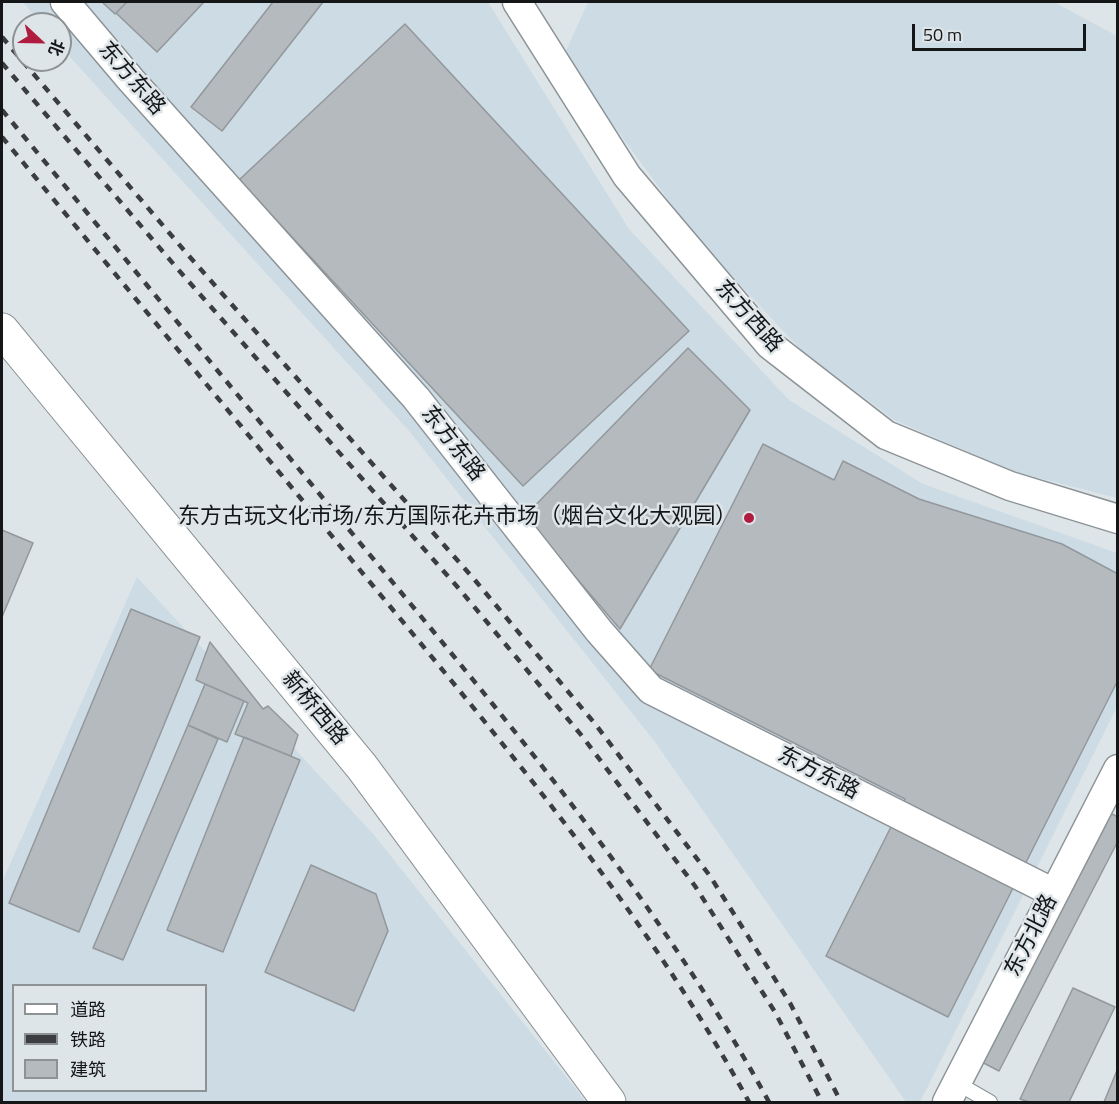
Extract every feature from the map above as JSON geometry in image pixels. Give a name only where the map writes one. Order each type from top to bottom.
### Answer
[{"type":"street","name":"东方东路","points":[[64,2],[416,398],[599,631],[651,690],[1054,893]]},
{"type":"street","name":"东方西路","points":[[517,2],[627,176],[770,345],[886,435],[1010,486],[1118,519]]},
{"type":"street","name":"新桥西路","points":[[2,330],[362,767],[609,1102]]},
{"type":"street","name":"东方北路","points":[[952,1093],[1118,769]]},
{"type":"lane","points":[[952,1093],[990,1102]]},
{"type":"shaded area","name":"东方古玩文化市场/东方国际花卉市场（烟台文化大观园）","points":[[23,2],[488,2],[629,229],[789,400],[923,484],[1117,553],[1117,707],[920,1102],[906,1102],[655,742],[409,431],[72,59],[72,12],[31,12]]},
{"type":"shaded area","points":[[588,2],[1054,2],[1117,36],[1117,498],[1015,472],[894,420],[801,350],[697,239],[563,57]]},
{"type":"shaded area","points":[[137,577],[375,836],[586,1102],[2,1102],[2,882]]},
{"type":"building","points":[[102,2],[127,2],[115,14]]},
{"type":"building","points":[[127,2],[204,2],[157,52],[116,13]]},
{"type":"building","points":[[273,2],[323,2],[222,131],[191,107]]},
{"type":"building","points":[[405,24],[689,331],[523,486],[239,180]]},
{"type":"building","points":[[688,348],[750,410],[620,629],[524,517]]},
{"type":"building","points":[[763,444],[834,480],[843,461],[919,499],[1062,544],[1118,574],[1118,680],[948,1017],[826,956],[905,799],[649,670]]},
{"type":"building","points":[[2,530],[33,543],[2,617]]},
{"type":"building","points":[[131,609],[200,637],[79,932],[9,903]]},
{"type":"building","points":[[210,642],[263,709],[268,706],[298,735],[291,756],[235,734],[248,703],[196,680]]},
{"type":"building","points":[[205,684],[244,701],[227,742],[188,725]]},
{"type":"building","points":[[188,725],[218,739],[123,960],[93,948]]},
{"type":"building","points":[[244,737],[300,760],[223,952],[167,930]]},
{"type":"building","points":[[1104,810],[1118,817],[1118,841],[999,1071],[976,1059]]},
{"type":"building","points":[[311,865],[376,894],[388,931],[354,1011],[265,972]]},
{"type":"building","points":[[1073,988],[1115,1007],[1069,1102],[1029,1102],[1020,1099]]},
{"type":"building","points":[[1118,1068],[1118,1102],[1104,1102]]},
{"type":"railway","points":[[2,37],[189,256],[474,579],[596,725],[710,876],[790,1003],[841,1102]]},
{"type":"railway","points":[[2,63],[176,267],[461,591],[582,736],[695,886],[775,1012],[822,1102]]},
{"type":"railway","points":[[2,110],[537,760],[637,892],[728,1030],[769,1102]]},
{"type":"railway","points":[[2,137],[525,772],[621,900],[666,966],[709,1033],[749,1102]]},
{"type":"place","name":"东方古玩文化市场/东方国际花卉市场（烟台文化大观园）","points":[[749,518]]}]
